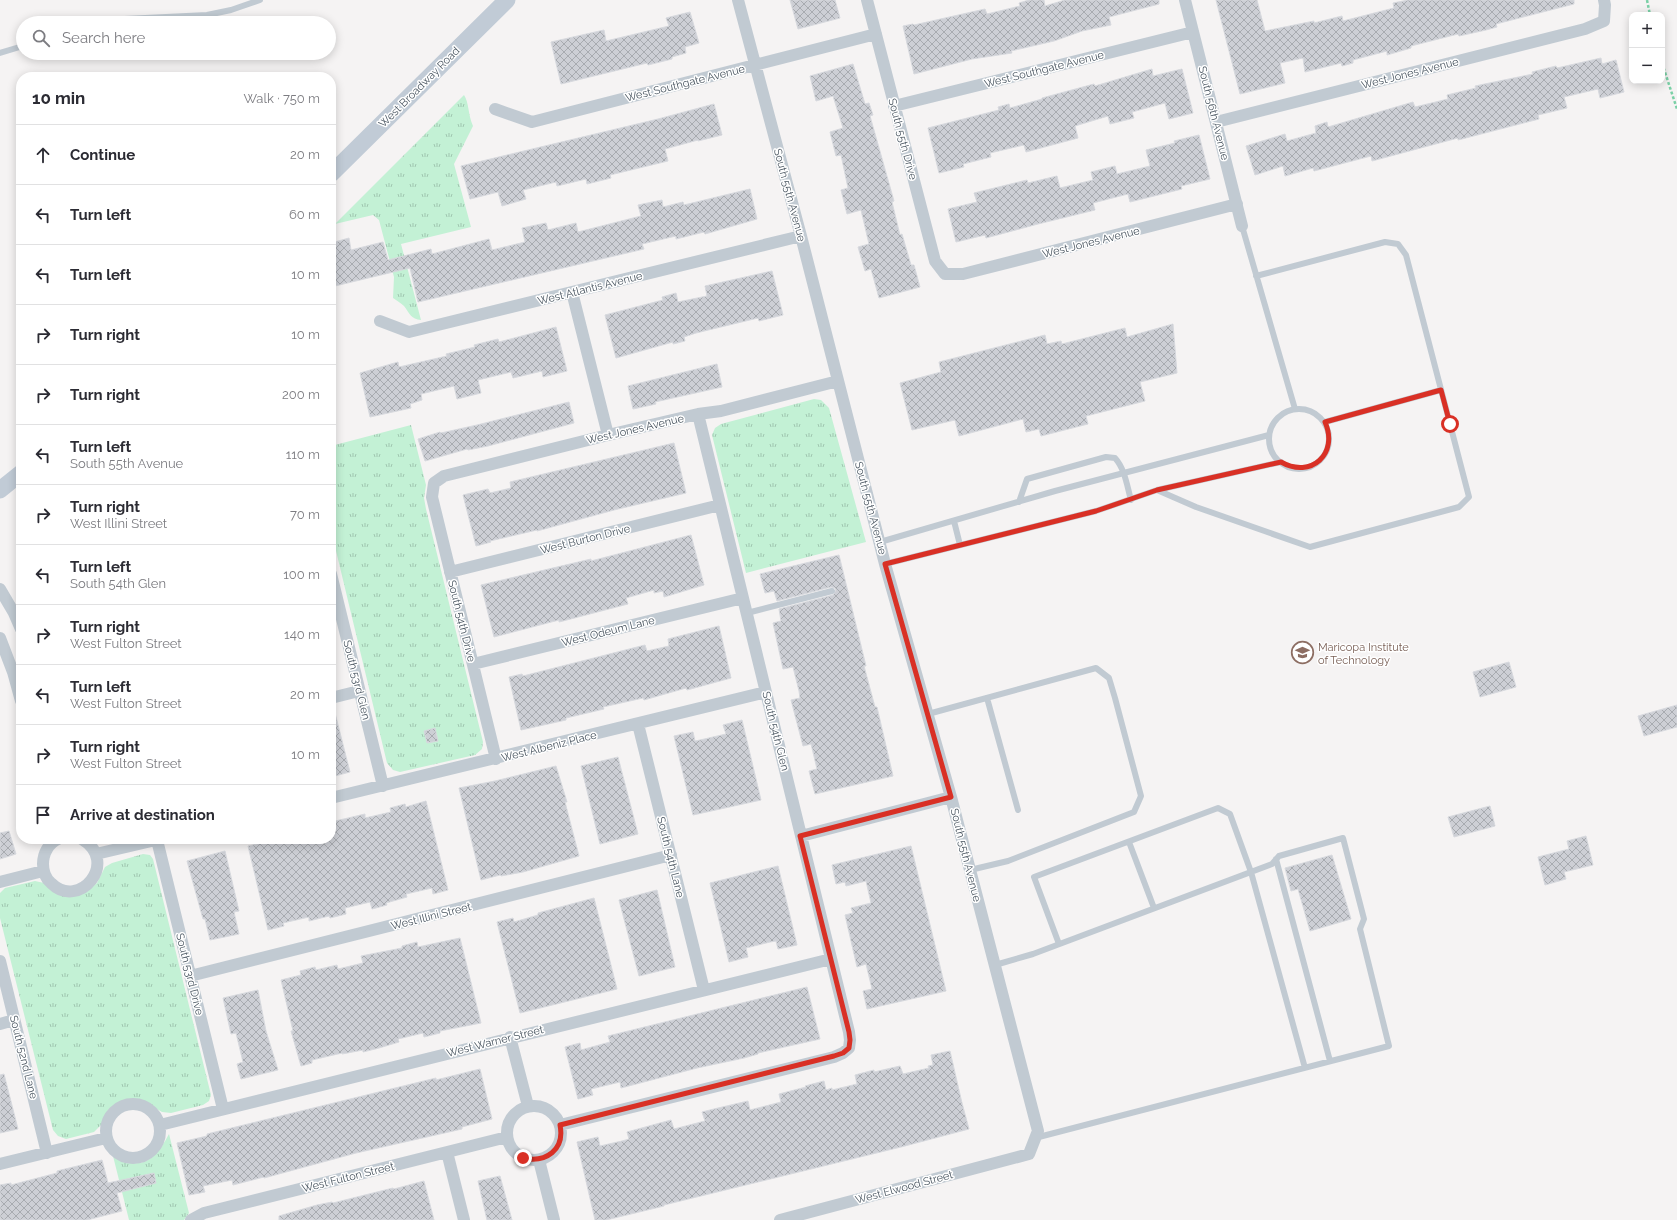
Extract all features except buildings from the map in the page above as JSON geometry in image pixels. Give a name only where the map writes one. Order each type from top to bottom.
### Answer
[{"type":"main road","name":"West Broadway Road","points":[[336,169],[507,0]]},
{"type":"main road","points":[[0,490],[16,477]]},
{"type":"street","name":"South 55th Avenue","points":[[738,0],[801,236],[885,564],[951,797],[1038,1131],[1029,1154]]},
{"type":"street","name":"South 55th Drive","points":[[867,0],[935,261],[945,274]]},
{"type":"street","name":"South 56th Avenue","points":[[1185,0],[1242,226]]},
{"type":"street","name":"West Jones Avenue","points":[[1216,122],[1586,29],[1604,21],[1604,0]]},
{"type":"street","name":"West Southgate Avenue","points":[[894,106],[1193,32]]},
{"type":"street","name":"West Southgate Avenue","points":[[496,110],[532,122],[876,34]]},
{"type":"street","name":"West Jones Avenue","points":[[945,274],[964,274],[1237,204]]},
{"type":"street","name":"West Atlantis Avenue","points":[[380,321],[409,332],[801,236]]},
{"type":"street","points":[[572,292],[608,435]]},
{"type":"street","name":"West Jones Avenue","points":[[434,483],[444,476],[608,435],[698,414],[721,411],[838,381]]},
{"type":"street","name":"South 54th Glen","points":[[560,1125],[834,1056],[843,1053],[849,1048],[850,1040],[831,959],[698,414]]},
{"type":"street","name":"South 54th Drive","points":[[434,483],[432,497],[496,759]]},
{"type":"street","name":"West Burton Drive","points":[[450,572],[720,506]]},
{"type":"street","points":[[0,589],[16,618]]},
{"type":"street","name":"West Odeum Lane","points":[[473,664],[743,598]]},
{"type":"street","name":"South 53rd Glen","points":[[336,605],[383,786]]},
{"type":"street","points":[[0,638],[16,683]]},
{"type":"street","points":[[336,697],[359,691]]},
{"type":"street","name":"West Albeniz Place","points":[[336,797],[766,692]]},
{"type":"street","name":"South 54th Lane","points":[[638,724],[704,990]]},
{"type":"street","points":[[800,836],[951,797]]},
{"type":"street","points":[[51,844],[44,854],[42,863],[43,872],[53,886],[61,890],[70,891],[79,890],[86,886],[93,880],[97,872],[98,863],[96,854],[93,848],[88,844]]},
{"type":"street","points":[[96,854],[138,844]]},
{"type":"street","name":"South 53rd Drive","points":[[160,844],[190,976],[223,1109]]},
{"type":"street","name":"West Illini Street","points":[[190,976],[671,855]]},
{"type":"street","points":[[0,882],[43,872]]},
{"type":"street","name":"West Warner Street","points":[[160,1125],[510,1037],[831,959]]},
{"type":"street","name":"South 52nd Lane","points":[[0,961],[47,1153]]},
{"type":"street","points":[[0,1024],[14,1020]]},
{"type":"street","points":[[510,1037],[528,1106]]},
{"type":"street","points":[[131,1104],[140,1105],[149,1109],[156,1116],[160,1125],[161,1132],[156,1147],[144,1157],[128,1158],[121,1156],[109,1145],[106,1138],[106,1129],[111,1116],[122,1106],[131,1104]]},
{"type":"street","points":[[536,1105],[550,1111],[556,1116],[560,1125],[560,1141],[556,1149],[549,1155],[539,1160],[523,1158],[515,1153],[510,1146],[507,1137],[506,1129],[509,1121],[520,1109],[528,1106],[536,1105]]},
{"type":"street","name":"West Fulton Street","points":[[191,1219],[204,1213],[507,1137]]},
{"type":"street","points":[[0,1164],[106,1138]]},
{"type":"street","points":[[447,1152],[464,1220]]},
{"type":"street","name":"West Elwood Street","points":[[780,1220],[1029,1154]]},
{"type":"street","points":[[539,1160],[554,1220]]},
{"type":"lane","points":[[186,16],[207,15],[231,10],[260,0]]},
{"type":"lane","points":[[0,53],[16,48]]},
{"type":"lane","points":[[1242,226],[1295,409]]},
{"type":"lane","points":[[1157,490],[1196,508],[1310,547],[1459,507],[1469,497],[1406,255],[1398,244],[1385,242],[1256,276]]},
{"type":"lane","points":[[1325,422],[1441,390]]},
{"type":"lane","points":[[1295,409],[1308,410],[1318,415],[1325,422],[1328,431],[1328,445],[1323,457],[1316,464],[1307,468],[1298,469],[1289,467],[1281,462],[1274,454],[1270,445],[1270,435],[1273,425],[1279,416],[1295,409]]},
{"type":"lane","points":[[880,542],[1019,502],[1270,435]]},
{"type":"lane","points":[[1019,502],[1027,479],[1106,458],[1114,458],[1119,462],[1131,500]]},
{"type":"lane","points":[[885,564],[1096,511],[1157,490],[1281,462]]},
{"type":"lane","points":[[954,521],[960,545]]},
{"type":"lane","points":[[747,613],[832,591]]},
{"type":"lane","points":[[928,714],[1096,668],[1109,678],[1141,796],[1134,812],[1008,861],[970,870]]},
{"type":"lane","points":[[987,698],[1018,810]]},
{"type":"lane","points":[[1059,944],[1034,877],[1218,808],[1230,814],[1251,872],[1305,1068]]},
{"type":"lane","points":[[995,965],[1033,954],[1272,864],[1279,856],[1343,838],[1364,919],[1360,929],[1389,1046],[1035,1138]]},
{"type":"lane","points":[[1129,842],[1154,908]]},
{"type":"lane","points":[[1276,859],[1330,1061]]},
{"type":"path","points":[[1647,0],[1649,12]]},
{"type":"path","points":[[1665,73],[1677,109]]},
{"type":"green space","points":[[464,95],[467,101],[473,126],[454,164],[471,227],[401,244],[421,320],[409,314],[404,306],[393,298],[394,277],[379,220],[373,215],[336,223]]},
{"type":"green space","points":[[814,399],[821,400],[829,408],[866,542],[746,573],[712,435],[715,428],[721,424]]},
{"type":"green space","points":[[411,425],[426,485],[424,498],[426,509],[483,742],[482,749],[475,755],[400,772],[393,770],[387,763],[336,551],[336,445]]},
{"type":"green space","points":[[143,854],[150,855],[153,859],[211,1095],[209,1101],[203,1105],[171,1113],[162,1112],[143,1101],[132,1099],[119,1102],[108,1110],[102,1124],[94,1132],[66,1139],[58,1136],[53,1130],[0,918],[0,893],[5,888],[35,881],[86,892],[97,883],[105,867],[112,863]]},
{"type":"green space","points":[[169,1134],[189,1213],[184,1220],[129,1220],[113,1156],[123,1161],[132,1163],[147,1161],[158,1151]]},
{"type":"place","name":"Maricopa Institute of Technology","points":[[1303,653]]},
{"type":"route","points":[[523,1158],[539,1160],[549,1155],[556,1149],[560,1141],[560,1125],[834,1056],[843,1053],[849,1048],[849,1032],[800,836],[951,797],[885,564],[1096,511],[1157,490],[1281,462],[1289,467],[1298,469],[1307,468],[1316,464],[1328,449],[1328,431],[1325,422],[1441,390],[1450,424]]}]
